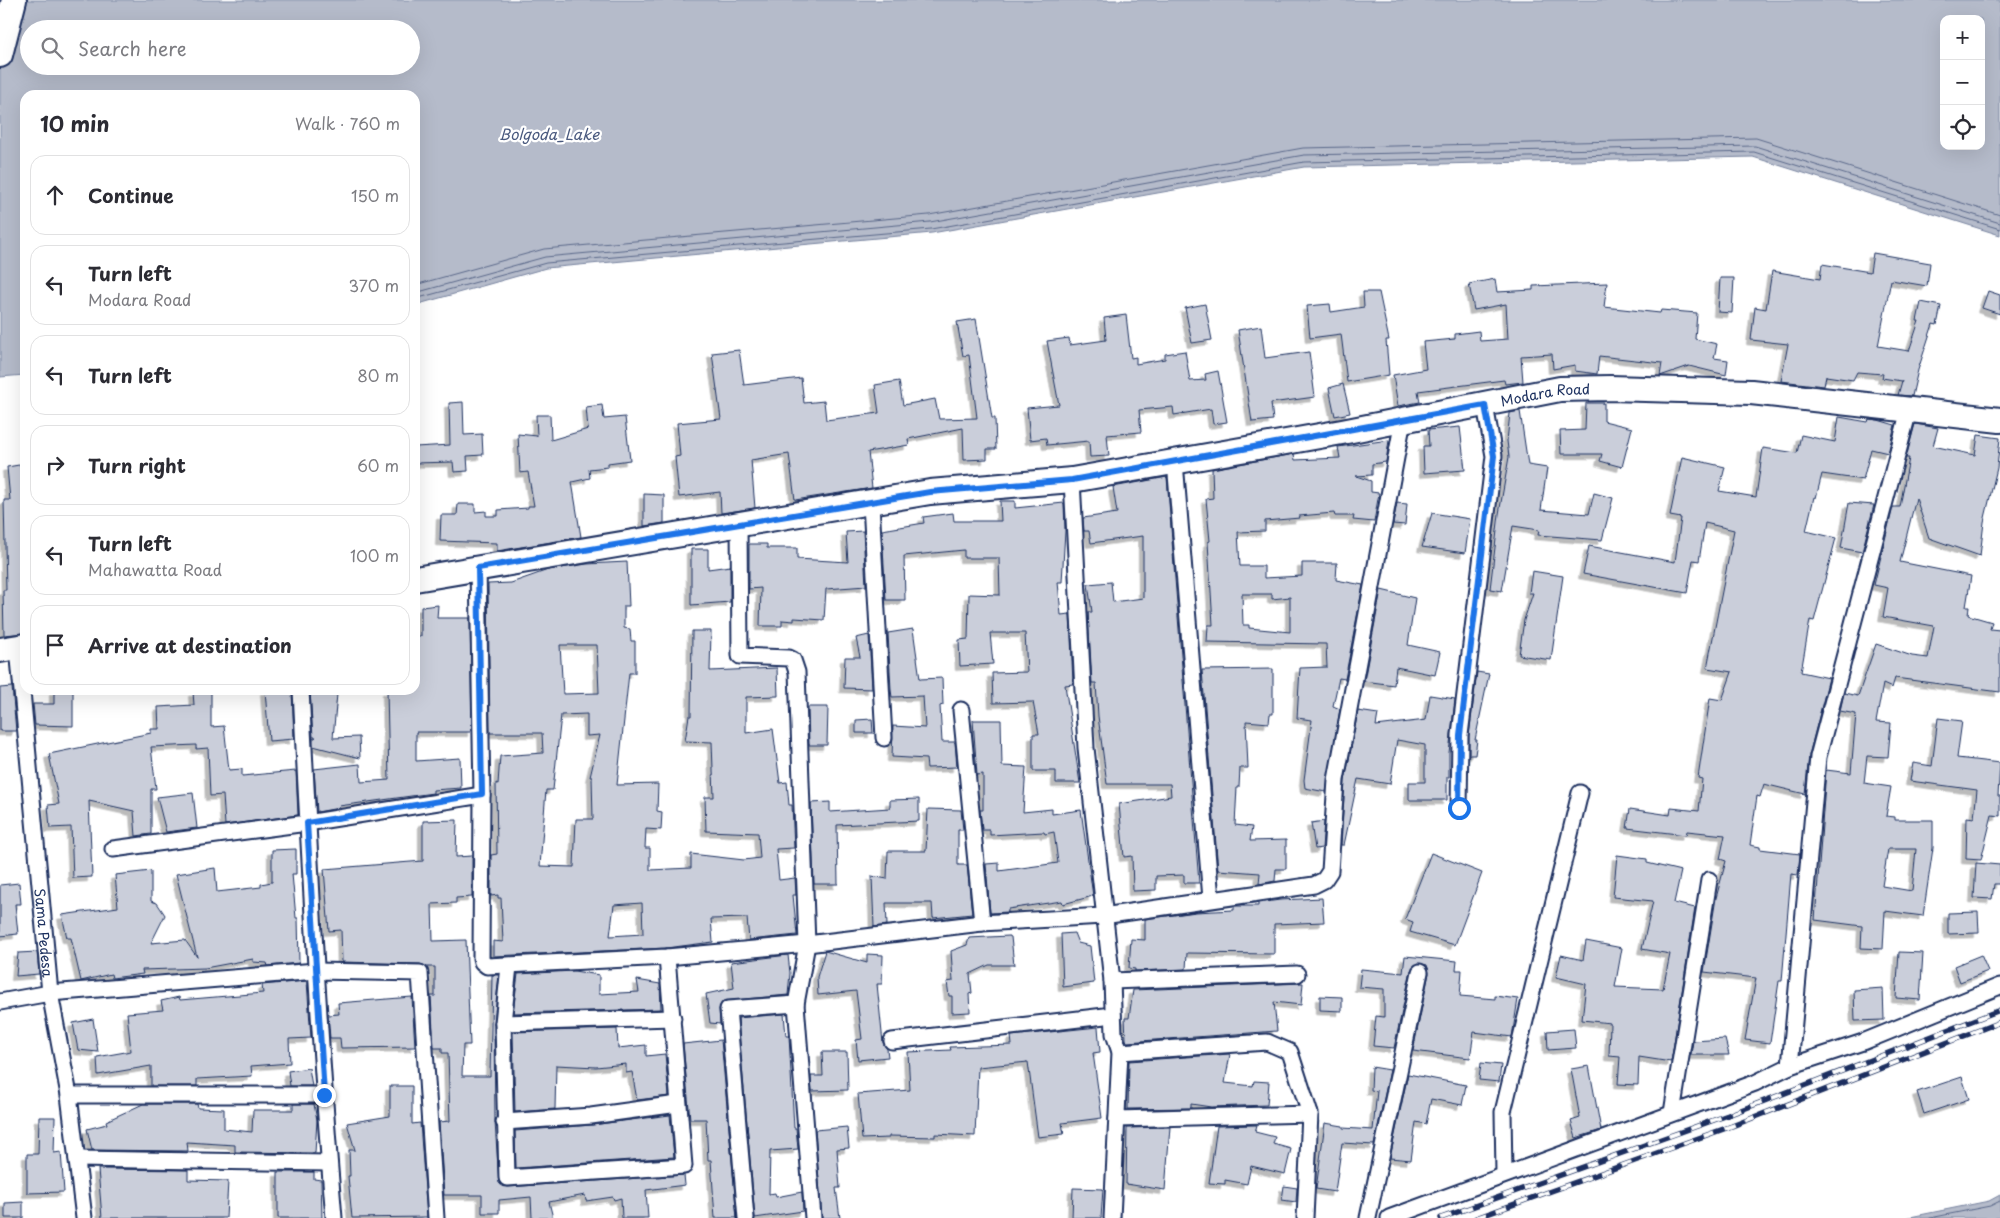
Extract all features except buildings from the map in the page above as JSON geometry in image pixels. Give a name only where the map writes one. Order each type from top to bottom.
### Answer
[{"type":"main road","points":[[0,55],[14,0]]},
{"type":"main road","name":"Modara Road","points":[[420,578],[930,492],[1072,480],[1485,405],[1560,389],[1610,388],[1751,392],[2000,420]]},
{"type":"street","points":[[1459,808],[1460,735],[1494,456],[1485,405]]},
{"type":"street","points":[[1790,1066],[1818,757],[1909,410]]},
{"type":"street","points":[[478,568],[482,794],[482,962],[486,966],[667,957],[806,944],[982,923],[1103,916],[1314,885],[1324,880],[1330,871],[1336,780],[1404,420]]},
{"type":"street","points":[[1175,462],[1211,900]]},
{"type":"street","points":[[1072,480],[1086,748],[1103,916],[1112,981],[1114,1034],[1120,1052],[1112,1218]]},
{"type":"street","points":[[871,503],[884,738]]},
{"type":"street","points":[[739,524],[740,656],[789,658],[793,660],[797,672],[806,944],[796,1004],[813,1218]]},
{"type":"street","name":"Sama Pedesa","points":[[14,648],[50,993],[69,1095],[84,1218]]},
{"type":"street","points":[[301,695],[316,971],[334,1218]]},
{"type":"street","points":[[961,710],[982,923]]},
{"type":"street","points":[[1504,1174],[1503,1112],[1580,793]]},
{"type":"street","points":[[113,849],[307,823],[482,794]]},
{"type":"street","points":[[1672,1112],[1709,880]]},
{"type":"street","points":[[510,966],[503,1023],[506,1178],[684,1166],[667,957]]},
{"type":"street","points":[[0,1002],[50,993],[316,971],[420,973],[436,1218]]},
{"type":"street","points":[[1368,1218],[1420,972]]},
{"type":"street","points":[[1112,981],[1297,974]]},
{"type":"street","points":[[1389,1218],[1672,1112],[1755,1083],[1790,1066],[1863,1042],[2000,986]]},
{"type":"street","points":[[746,1218],[728,1009],[796,1004]]},
{"type":"street","points":[[892,1041],[1113,1015]]},
{"type":"street","points":[[503,1023],[672,1018]]},
{"type":"street","points":[[1120,1052],[1267,1042],[1290,1052],[1310,1114],[1305,1218]]},
{"type":"street","points":[[69,1095],[324,1095]]},
{"type":"street","points":[[504,1122],[591,1116],[678,1104]]},
{"type":"street","points":[[1117,1119],[1310,1114]]},
{"type":"street","points":[[77,1159],[329,1163]]},
{"type":"water","name":"Bolgoda_Lake","points":[[0,0],[2000,0],[2000,235],[1753,157],[1304,167],[932,233],[546,268],[420,304],[420,90],[20,90],[20,375],[0,377]]},
{"type":"water","points":[[2000,1195],[2000,1218],[1905,1218],[1989,1201]]},
{"type":"railway","points":[[1441,1218],[1728,1115],[2000,1010]]},
{"type":"railway","points":[[1476,1218],[1732,1126],[2000,1022]]},
{"type":"route","points":[[324,1095],[307,823],[482,794],[478,568],[930,492],[1072,480],[1485,405],[1494,456],[1460,735],[1459,808]]}]
